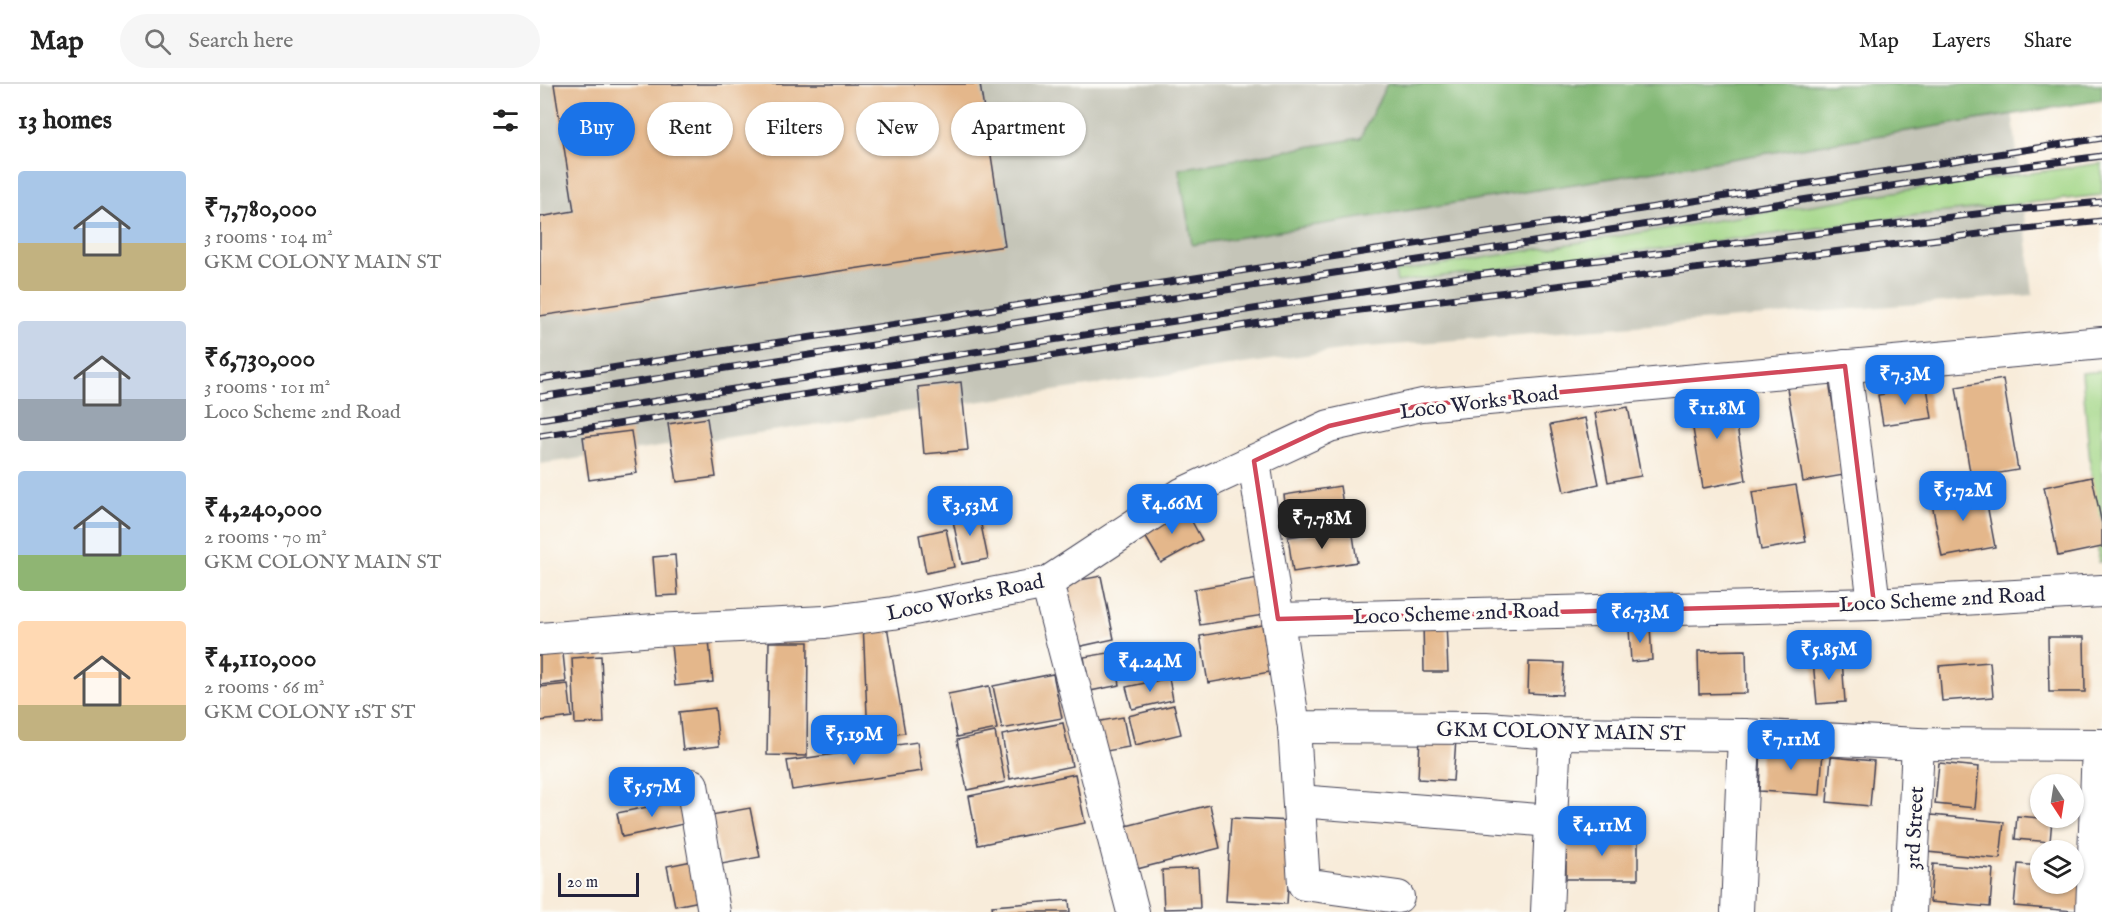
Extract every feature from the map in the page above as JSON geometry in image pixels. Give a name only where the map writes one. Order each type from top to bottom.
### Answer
[{"type":"street","name":"Loco Works Road","points":[[540,639],[655,630],[825,622],[893,613],[1047,582],[1182,494],[1329,426],[1422,405],[2102,343]]},
{"type":"street","points":[[1845,366],[1874,604]]},
{"type":"street","points":[[1254,461],[1294,727],[1304,884],[1398,897]]},
{"type":"street","points":[[1047,582],[1133,912]]},
{"type":"street","name":"Loco Scheme 2nd Road","points":[[1278,619],[1874,604],[2102,591]]},
{"type":"street","name":"GKM COLONY MAIN ST","points":[[1294,727],[1486,728],[1555,733],[1744,735],[1918,744],[2100,745]]},
{"type":"street","points":[[1546,912],[1555,733]]},
{"type":"street","points":[[1737,912],[1744,735]]},
{"type":"street","name":"3rd Street","points":[[1910,912],[1918,744]]},
{"type":"street","points":[[2092,912],[2100,745]]},
{"type":"street","points":[[692,785],[714,912]]},
{"type":"street","points":[[1299,801],[1551,821]]},
{"type":"highlighted area","points":[[1845,366],[1874,604],[1278,619],[1254,461],[1329,426],[1422,405]]},
{"type":"shaded area","points":[[540,84],[2102,84],[2102,88],[2011,100],[2033,295],[1355,348],[540,464]]},
{"type":"green space","points":[[1387,84],[2102,84],[2102,100],[1192,245],[1179,169],[1360,138]]},
{"type":"green space","points":[[2102,163],[2102,195],[1927,214],[1397,282],[1395,272],[1894,192]]},
{"type":"green space","points":[[2102,371],[2102,562],[2099,562],[2082,373]]},
{"type":"building","points":[[554,84],[980,84],[983,102],[951,102],[951,156],[991,156],[1005,246],[540,316],[540,217],[574,211],[565,156],[635,156],[635,102],[558,102],[558,109]]},
{"type":"building","points":[[2003,379],[2018,470],[1971,478],[1956,387]]},
{"type":"building","points":[[1829,381],[1844,475],[1803,482],[1787,388]]},
{"type":"building","points":[[961,382],[968,450],[924,454],[918,387]]},
{"type":"building","points":[[1927,387],[1932,418],[1883,425],[1878,395]]},
{"type":"building","points":[[1731,391],[1746,480],[1703,488],[1688,399]]},
{"type":"building","points":[[1628,407],[1641,476],[1608,482],[1595,413]]},
{"type":"building","points":[[707,418],[716,477],[677,482],[668,424]]},
{"type":"building","points":[[1585,418],[1599,484],[1564,492],[1550,425]]},
{"type":"building","points":[[631,431],[637,473],[589,480],[583,437]]},
{"type":"building","points":[[2092,477],[2102,524],[2102,547],[2058,556],[2044,487]]},
{"type":"building","points":[[1796,485],[1806,542],[1761,550],[1752,492]]},
{"type":"building","points":[[1340,486],[1346,523],[1289,531],[1284,495]]},
{"type":"building","points":[[1984,488],[1995,547],[1942,557],[1931,498]]},
{"type":"building","points":[[1184,507],[1202,540],[1161,563],[1142,531]]},
{"type":"building","points":[[978,510],[988,559],[962,564],[952,516]]},
{"type":"building","points":[[1352,528],[1357,562],[1293,572],[1288,537]]},
{"type":"building","points":[[946,529],[954,567],[926,573],[919,535]]},
{"type":"building","points":[[675,555],[678,595],[656,596],[653,557]]},
{"type":"building","points":[[1101,576],[1114,639],[1077,647],[1064,583]]},
{"type":"building","points":[[1258,578],[1264,615],[1200,625],[1194,589]]},
{"type":"building","points":[[886,620],[905,733],[868,737],[863,623]]},
{"type":"building","points":[[1423,621],[1446,621],[1448,672],[1424,672]]},
{"type":"building","points":[[1262,625],[1270,672],[1208,683],[1200,636]]},
{"type":"building","points":[[1650,626],[1652,660],[1631,662],[1629,628]]},
{"type":"building","points":[[708,630],[713,682],[675,686],[670,634]]},
{"type":"building","points":[[2048,637],[2084,637],[2085,692],[2049,692]]},
{"type":"building","points":[[769,642],[808,642],[807,756],[767,755]]},
{"type":"building","points":[[562,644],[566,682],[540,685],[540,647]]},
{"type":"building","points":[[1746,650],[1747,693],[1699,694],[1698,651]]},
{"type":"building","points":[[1114,652],[1120,685],[1090,691],[1084,657]]},
{"type":"building","points":[[601,656],[604,723],[575,724],[572,658]]},
{"type":"building","points":[[1842,659],[1845,702],[1817,704],[1813,661]]},
{"type":"building","points":[[1529,662],[1564,663],[1562,695],[1528,693]]},
{"type":"building","points":[[1990,662],[1993,697],[1942,701],[1939,666]]},
{"type":"building","points":[[1053,674],[1062,718],[1002,729],[993,686]]},
{"type":"building","points":[[1169,678],[1173,700],[1132,709],[1126,687]]},
{"type":"building","points":[[568,684],[572,717],[540,721],[540,687]]},
{"type":"building","points":[[989,686],[997,729],[957,737],[948,694]]},
{"type":"building","points":[[1174,705],[1181,734],[1135,745],[1128,716]]},
{"type":"building","points":[[715,708],[719,746],[683,750],[679,712]]},
{"type":"building","points":[[1123,717],[1129,747],[1101,752],[1095,722]]},
{"type":"building","points":[[1063,723],[1072,766],[1010,779],[1002,735]]},
{"type":"building","points":[[995,732],[1005,782],[967,790],[957,740]]},
{"type":"building","points":[[1420,737],[1456,739],[1453,781],[1418,779]]},
{"type":"building","points":[[917,742],[922,771],[792,790],[787,761]]},
{"type":"building","points":[[1761,747],[1823,750],[1820,795],[1759,791]]},
{"type":"building","points":[[1831,757],[1874,761],[1870,806],[1827,802]]},
{"type":"building","points":[[1939,763],[1979,767],[1975,808],[1935,804]]},
{"type":"building","points":[[1075,774],[1085,823],[978,845],[969,796]]},
{"type":"building","points":[[683,800],[688,823],[622,837],[617,813]]},
{"type":"building","points":[[1210,805],[1220,848],[1137,869],[1126,826]]},
{"type":"building","points":[[750,808],[760,857],[722,864],[711,815]]},
{"type":"building","points":[[1931,815],[2004,822],[2000,859],[1927,852]]},
{"type":"building","points":[[2017,816],[2030,817],[2030,828],[2051,828],[2050,840],[2015,839]]},
{"type":"building","points":[[1231,818],[1292,821],[1287,904],[1226,901]]},
{"type":"building","points":[[1638,835],[1638,879],[1566,879],[1566,836]]},
{"type":"building","points":[[697,860],[705,900],[675,906],[667,866]]},
{"type":"building","points":[[1933,864],[1993,869],[1990,907],[1930,902]]},
{"type":"building","points":[[2018,864],[2030,865],[2030,894],[2084,894],[2084,870],[2089,871],[2085,912],[2014,906]]},
{"type":"building","points":[[1198,868],[1200,908],[1164,909],[1162,870]]},
{"type":"building","points":[[1069,900],[1070,912],[993,912],[992,906]]},
{"type":"railway","points":[[540,379],[2102,138]]},
{"type":"railway","points":[[540,397],[1988,171],[2102,156]]},
{"type":"railway","points":[[540,419],[1460,277],[1993,212],[2102,202]]},
{"type":"railway","points":[[540,436],[1279,320],[1987,233],[2102,221]]}]
